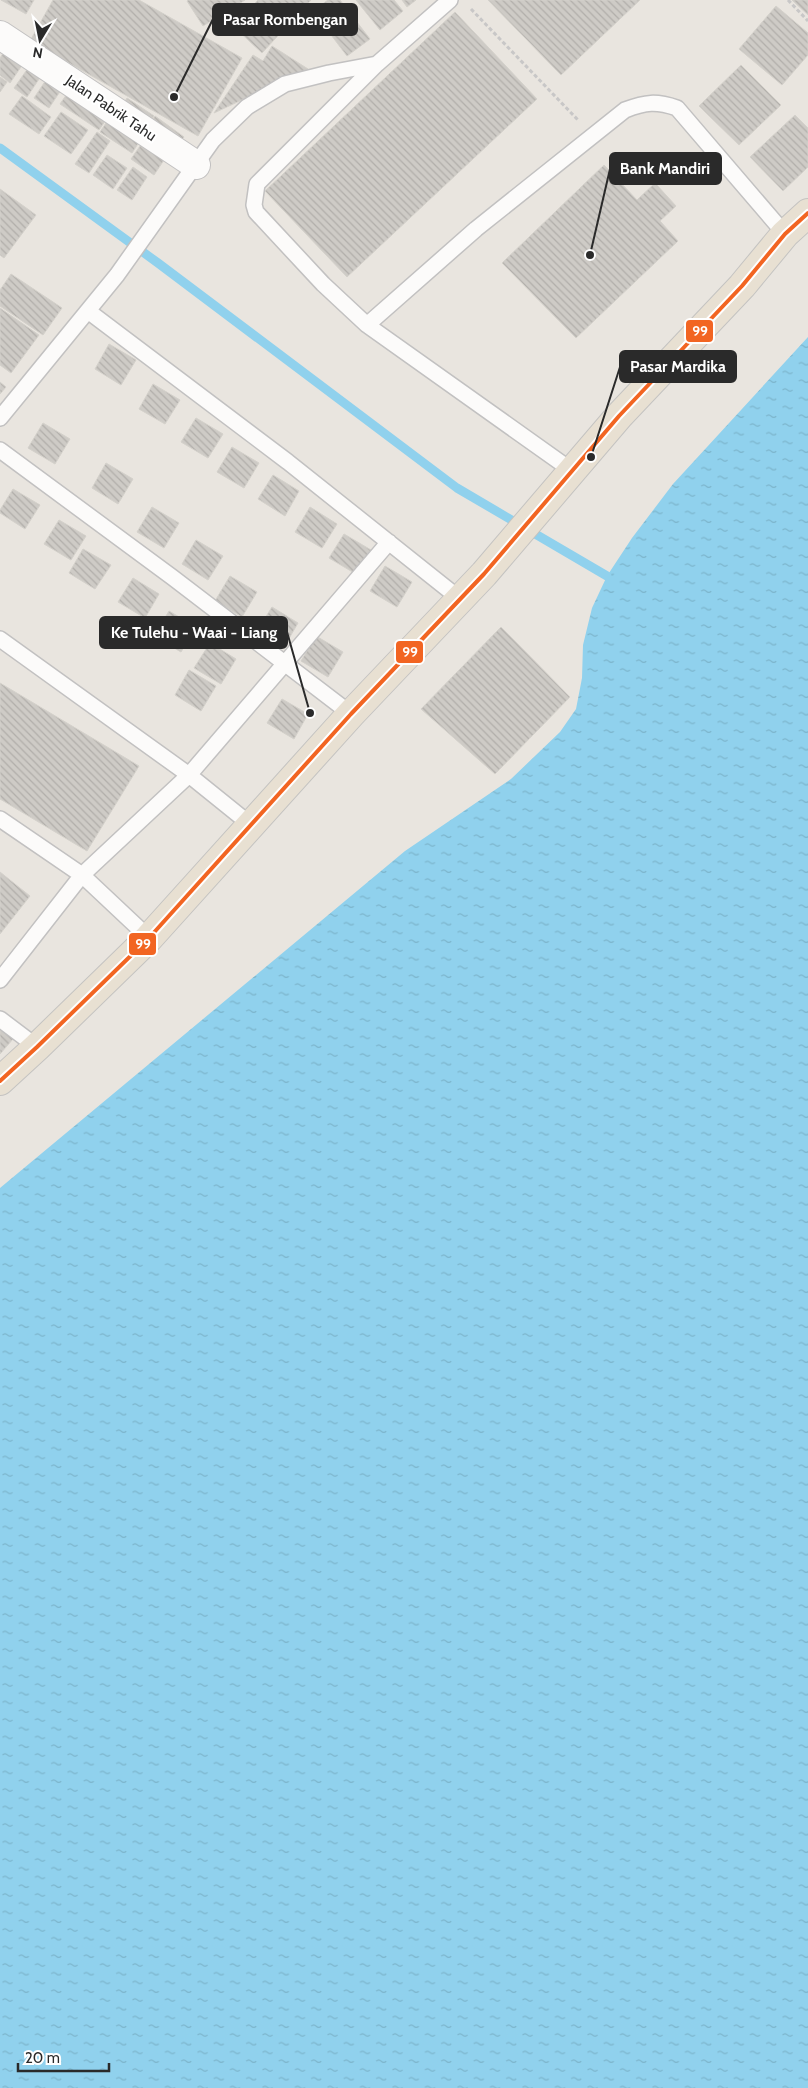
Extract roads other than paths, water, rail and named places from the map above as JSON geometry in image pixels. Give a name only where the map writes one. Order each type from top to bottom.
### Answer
[{"type":"highway","points":[[0,1081],[149,938],[351,714],[484,574],[619,416],[742,286],[785,234],[808,213]]},
{"type":"street","name":"Jalan Pabrik Tahu","points":[[0,35],[196,165]]},
{"type":"lane","points":[[450,0],[377,64],[257,184],[254,205],[256,212],[316,277],[367,325],[571,470]]},
{"type":"lane","points":[[0,418],[117,275],[213,140],[247,108],[285,84],[377,64]]},
{"type":"lane","points":[[367,325],[476,229],[593,135],[625,110],[644,103],[662,103],[677,108],[785,234]]},
{"type":"lane","points":[[88,311],[288,462],[460,599]]},
{"type":"lane","points":[[0,450],[172,577],[351,714]]},
{"type":"lane","points":[[0,980],[82,875],[189,775],[389,542]]},
{"type":"lane","points":[[0,639],[189,775],[251,825]]},
{"type":"lane","points":[[0,819],[82,875],[149,938]]},
{"type":"lane","points":[[0,1018],[37,1047]]},
{"type":"water","points":[[808,337],[808,2088],[0,2088],[0,1188],[405,851],[511,779],[560,732],[576,709],[582,678],[583,645],[592,608],[607,576],[632,538],[673,484]]},
{"type":"waterway","points":[[0,148],[158,263],[457,488],[607,576]]},
{"type":"place","name":"Pasar Rombengan","points":[[174,97]]},
{"type":"place","name":"Bank Mandiri","points":[[590,255]]},
{"type":"place","name":"Pasar Mardika","points":[[591,457]]},
{"type":"place","name":"Ke Tulehu - Waai - Liang","points":[[310,713]]}]
